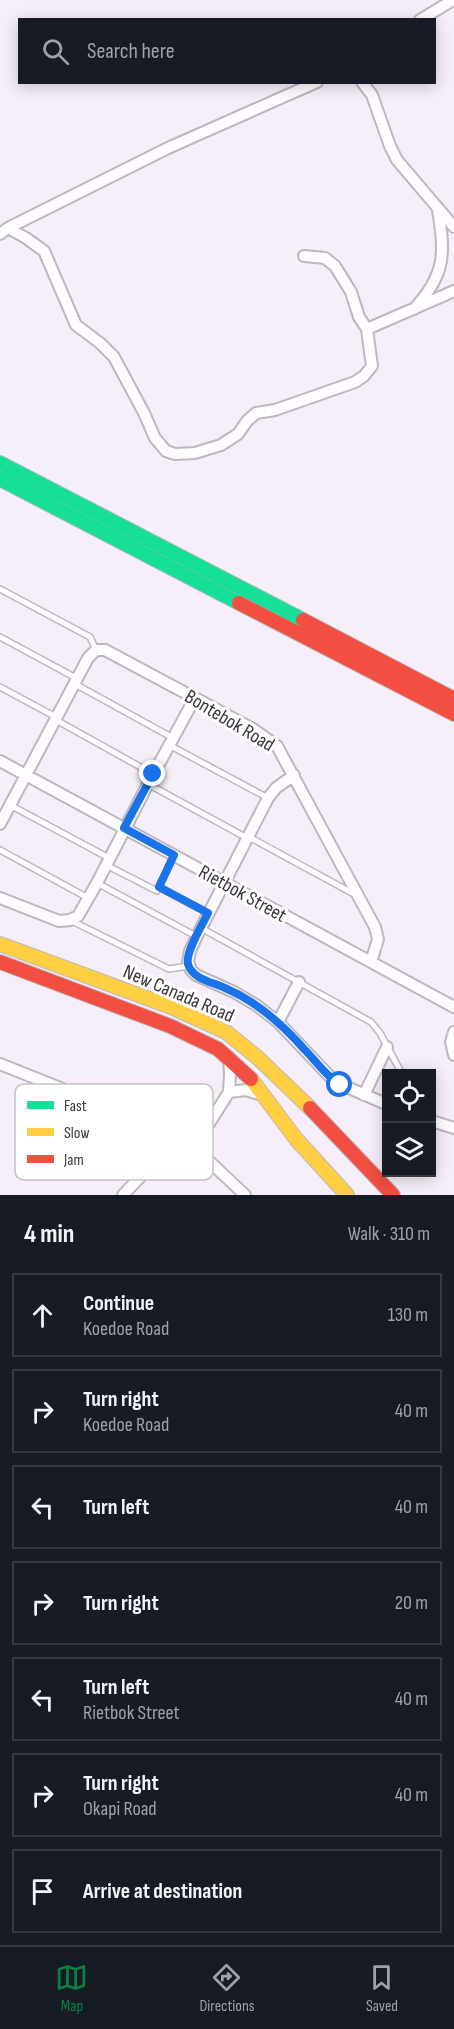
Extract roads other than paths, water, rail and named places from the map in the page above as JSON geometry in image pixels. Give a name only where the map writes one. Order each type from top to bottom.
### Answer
[{"type":"main road","points":[[0,463],[454,699]]},
{"type":"main road","points":[[0,478],[454,714]]},
{"type":"main road","name":"New Canada Road","points":[[0,944],[171,1007],[226,1032],[258,1058],[330,1126],[393,1195]]},
{"type":"main road","name":"New Canada Road","points":[[0,962],[178,1030],[208,1043],[229,1057],[255,1082],[296,1139],[347,1195]]},
{"type":"street","points":[[423,18],[453,0]]},
{"type":"street","points":[[4,231],[168,148],[312,84]]},
{"type":"street","points":[[364,84],[372,95],[397,160],[454,227]]},
{"type":"street","points":[[414,309],[436,281],[441,265],[443,251],[438,207]]},
{"type":"street","points":[[4,231],[26,238],[44,251],[76,325],[114,357],[155,438],[166,452],[175,454],[195,453],[221,445],[238,434],[256,413],[275,410],[355,382],[372,366],[367,329],[359,317],[351,292],[335,266],[325,258],[304,256]]},
{"type":"street","points":[[367,329],[454,291]]},
{"type":"street","points":[[1,821],[75,681],[88,658],[96,650]]},
{"type":"street","name":"Bontebok Road","points":[[96,650],[105,650],[114,654],[273,742],[284,755],[378,934],[371,962]]},
{"type":"street","points":[[0,898],[52,919],[70,920],[81,911],[195,698]]},
{"type":"street","name":"Rietbok Street","points":[[0,761],[454,1007]]},
{"type":"street","points":[[294,775],[276,788],[268,798],[199,932],[188,957],[189,966],[200,978],[243,997],[278,1022],[335,1082],[382,1102]]},
{"type":"street","points":[[278,1022],[299,982]]},
{"type":"street","points":[[454,1032],[451,1046],[454,1055]]},
{"type":"street","points":[[364,1095],[387,1047]]},
{"type":"street","points":[[213,1117],[229,1092],[229,1057]]},
{"type":"street","points":[[0,1064],[50,1084]]},
{"type":"street","points":[[229,1092],[246,1090],[265,1096]]},
{"type":"street","points":[[436,1122],[454,1128]]},
{"type":"street","points":[[213,1165],[245,1195]]},
{"type":"street","points":[[123,1195],[137,1180]]},
{"type":"lane","points":[[0,589],[90,637],[96,650]]},
{"type":"lane","points":[[0,637],[268,798]]},
{"type":"lane","points":[[0,687],[55,718],[150,779],[247,837],[360,897]]},
{"type":"lane","points":[[10,806],[157,891],[174,855]]},
{"type":"lane","points":[[0,850],[89,898]]},
{"type":"lane","points":[[97,883],[299,982],[371,1022],[399,1069]]},
{"type":"lane","points":[[159,887],[208,913]]},
{"type":"lane","points":[[70,920],[169,969],[189,966]]},
{"type":"lane","name":"New Canada Road","points":[[0,949],[180,1018],[234,1044],[253,1058],[321,1125],[387,1195]]},
{"type":"lane","name":"New Canada Road","points":[[0,957],[189,1028],[223,1046],[256,1078],[299,1136],[352,1195]]}]
